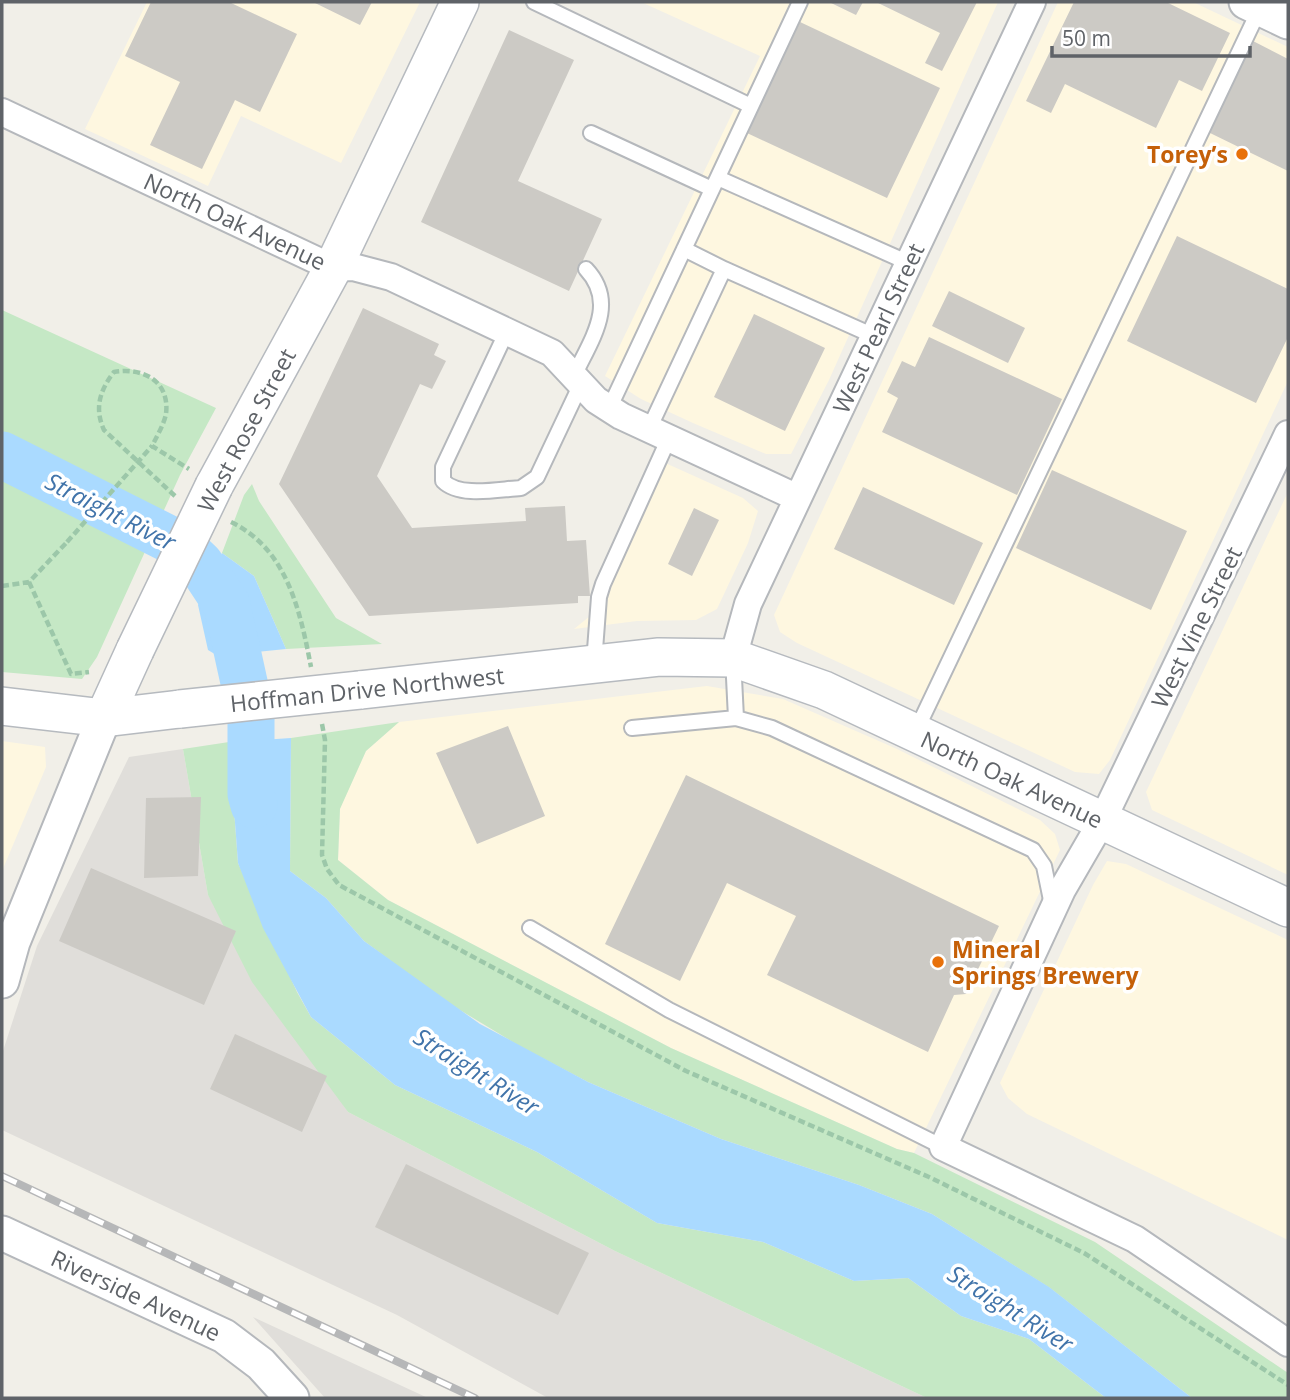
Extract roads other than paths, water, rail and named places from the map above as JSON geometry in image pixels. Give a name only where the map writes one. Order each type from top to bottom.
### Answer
[{"type":"main road","name":"West Rose Street","points":[[104,718],[207,501],[333,268],[460,2]]},
{"type":"main road","name":"Hoffman Drive Northwest","points":[[2,706],[104,718],[659,657],[733,658]]},
{"type":"main road","name":"North Oak Avenue","points":[[733,658],[824,690],[1288,908]]},
{"type":"street","name":"West Pearl Street","points":[[733,658],[748,604],[1032,2]]},
{"type":"street","name":"North Oak Avenue","points":[[2,112],[333,268],[353,267],[391,277],[552,352],[577,382],[609,409],[798,498]]},
{"type":"street","name":"West Vine Street","points":[[943,1147],[1053,910],[1102,821],[1288,434]]},
{"type":"street","name":"West Rose Street","points":[[2,981],[13,942],[104,718]]},
{"type":"street","points":[[943,1147],[1135,1239],[1288,1343]]},
{"type":"street","name":"Riverside Avenue","points":[[2,1233],[225,1336],[261,1364],[292,1398]]},
{"type":"lane","points":[[534,2],[751,106]]},
{"type":"lane","points":[[609,409],[797,3]]},
{"type":"lane","points":[[915,733],[1264,8]]},
{"type":"lane","points":[[591,133],[909,263]]},
{"type":"lane","points":[[684,249],[874,336]]},
{"type":"lane","points":[[507,331],[443,467],[443,481],[448,486],[464,491],[521,488],[537,477],[577,382],[602,309],[603,293],[586,269]]},
{"type":"lane","points":[[594,664],[603,584],[724,269]]},
{"type":"lane","points":[[733,658],[736,718]]},
{"type":"lane","points":[[632,728],[736,718],[772,728],[1033,850],[1044,866],[1053,910]]},
{"type":"lane","points":[[530,928],[669,1010],[943,1147]]},
{"type":"water","points":[[222,553],[254,576],[286,649],[218,656],[208,650],[198,605]]},
{"type":"water","points":[[291,738],[290,871],[326,898],[364,941],[480,1024],[588,1082],[721,1139],[859,1185],[932,1214],[1049,1287],[1192,1398],[1106,1398],[1029,1339],[961,1316],[908,1278],[854,1281],[763,1242],[657,1223],[537,1152],[395,1085],[311,1017],[263,928],[238,863],[229,742]]},
{"type":"waterway","name":"Straight River","points":[[2,455],[179,544],[200,564],[227,605],[251,714],[251,794],[254,805]]},
{"type":"railway","points":[[2,1176],[475,1398]]},
{"type":"place","name":"Torey’s","points":[[1242,154]]},
{"type":"place","name":"Mineral Springs Brewery","points":[[938,962]]}]
